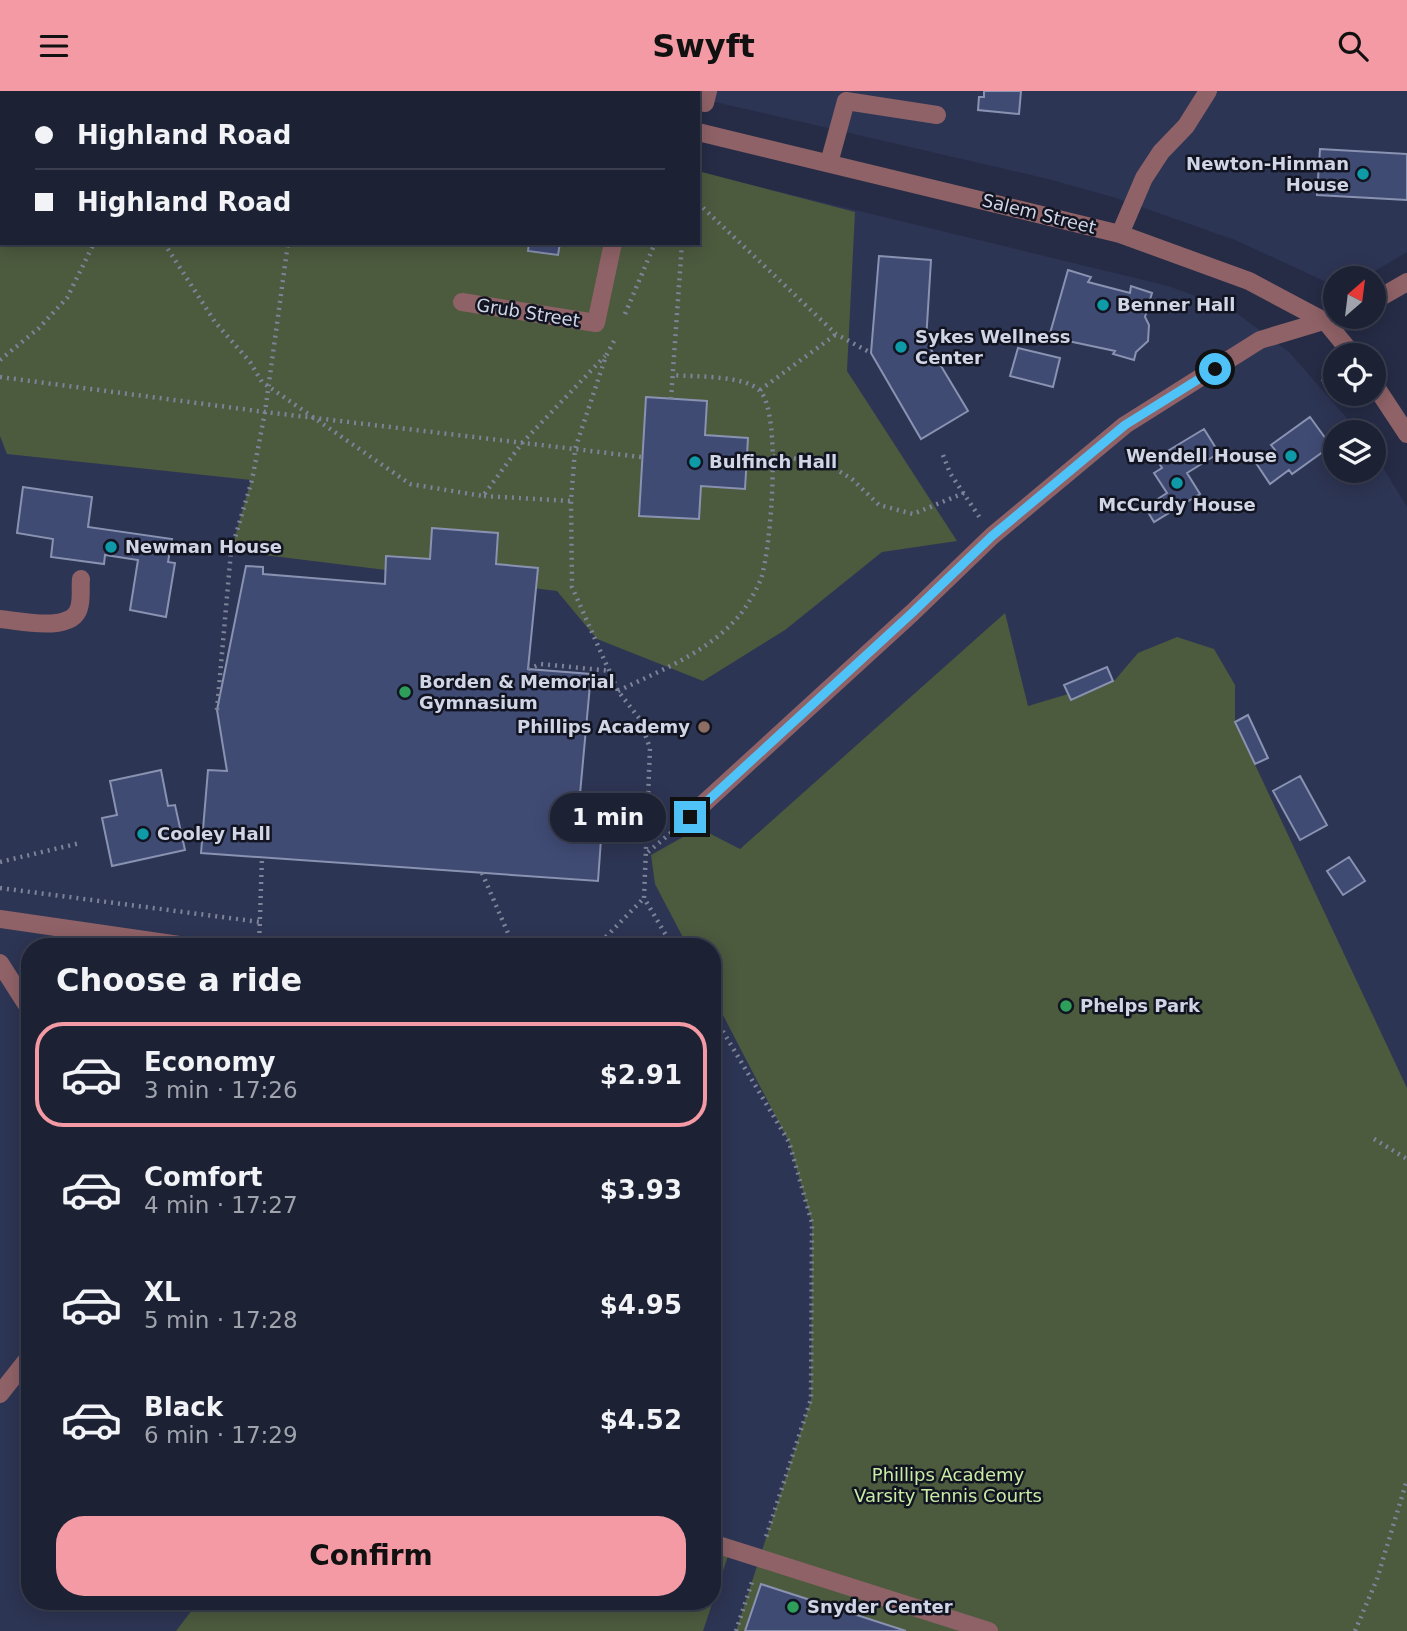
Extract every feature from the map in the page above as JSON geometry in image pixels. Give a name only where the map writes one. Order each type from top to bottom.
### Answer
[{"type":"street","points":[[1120,233],[1144,178],[1161,152],[1186,127],[1208,91]]},
{"type":"street","points":[[829,163],[846,101],[937,115]]},
{"type":"street","name":"Salem Street","points":[[700,132],[1120,233],[1249,281],[1323,315]]},
{"type":"street","name":"Grub Street","points":[[462,302],[596,323],[613,245]]},
{"type":"street","points":[[1386,294],[1407,282]]},
{"type":"street","points":[[690,817],[992,536],[1125,425],[1260,340],[1323,321]]},
{"type":"street","points":[[1386,402],[1407,434]]},
{"type":"street","points":[[0,619],[57,624],[71,618],[79,610],[81,579]]},
{"type":"street","points":[[0,919],[131,938]]},
{"type":"street","points":[[0,963],[21,996]]},
{"type":"street","points":[[0,1394],[21,1367]]},
{"type":"street","points":[[721,1546],[989,1631]]},
{"type":"path","points":[[700,205],[836,334],[871,353]]},
{"type":"path","points":[[0,360],[39,328],[67,298],[93,245]]},
{"type":"path","points":[[165,245],[215,322],[250,362],[262,382],[410,484],[483,496],[571,501]]},
{"type":"path","points":[[217,710],[231,551],[252,479],[265,412],[288,245]]},
{"type":"path","points":[[620,326],[654,245]]},
{"type":"path","points":[[671,399],[682,245]]},
{"type":"path","points":[[760,390],[836,334]]},
{"type":"path","points":[[615,338],[606,356],[575,449],[571,501],[572,587],[612,671],[618,691],[639,718],[650,748],[644,898],[668,938]]},
{"type":"path","points":[[483,496],[522,443],[606,356]]},
{"type":"path","points":[[618,691],[716,641],[741,613],[760,580],[768,544],[773,456],[772,421],[766,398],[750,383],[673,375]]},
{"type":"path","points":[[0,377],[641,457]]},
{"type":"path","points":[[943,455],[992,536]]},
{"type":"path","points":[[773,456],[824,462],[852,479],[879,505],[913,514],[964,493]]},
{"type":"path","points":[[528,669],[541,664],[612,671]]},
{"type":"path","points":[[647,853],[690,817]]},
{"type":"path","points":[[0,862],[80,843]]},
{"type":"path","points":[[259,938],[262,857]]},
{"type":"path","points":[[482,873],[510,938]]},
{"type":"path","points":[[0,888],[260,922]]},
{"type":"path","points":[[605,938],[644,898]]},
{"type":"path","points":[[721,1028],[789,1142],[812,1223],[811,1399],[736,1631]]},
{"type":"path","points":[[1374,1139],[1407,1159]]},
{"type":"path","points":[[1355,1631],[1377,1579],[1407,1481]]},
{"type":"shaded area","points":[[700,91],[1407,91],[1407,252],[1383,266],[1323,266],[1323,280],[1235,240],[1113,197],[1048,179],[700,98]]},
{"type":"shaded area","name":"Phillips Academy","points":[[700,172],[1168,286],[1231,309],[1289,352],[1323,391],[1323,406],[1336,406],[1348,420],[1323,420],[1323,483],[1386,483],[1386,473],[1407,507],[1407,1631],[0,1631],[0,245],[700,245]]},
{"type":"green space","points":[[700,172],[855,212],[847,371],[957,541],[882,552],[785,630],[703,681],[597,639],[557,591],[231,551],[251,480],[7,454],[0,436],[0,245],[700,245]]},
{"type":"green space","name":"Phillips Academy Varsity Tennis Courts","points":[[1005,613],[1028,706],[1115,680],[1138,653],[1177,637],[1214,649],[1235,685],[1235,722],[1407,1088],[1407,1631],[736,1631],[811,1399],[812,1223],[789,1142],[721,1011],[721,938],[683,938],[655,884],[651,855],[699,828],[740,849]]},
{"type":"green space","points":[[721,1546],[730,1550],[721,1577]]},
{"type":"green space","points":[[192,1610],[710,1610],[703,1631],[176,1631]]},
{"type":"building","points":[[984,91],[1021,91],[1019,114],[978,110],[979,97],[984,97]]},
{"type":"building","name":"Newton-Hinman House","points":[[1320,149],[1407,154],[1407,200],[1317,195]]},
{"type":"building","points":[[529,245],[560,245],[558,255],[528,251]]},
{"type":"building","name":"Sykes Wellness Center","points":[[879,256],[931,260],[926,341],[968,411],[921,439],[871,353]]},
{"type":"building","name":"Benner Hall","points":[[1068,270],[1091,277],[1088,282],[1130,293],[1131,286],[1152,293],[1145,317],[1149,325],[1148,341],[1136,352],[1134,360],[1113,354],[1115,351],[1049,337]]},
{"type":"building","points":[[1018,348],[1060,358],[1053,387],[1010,376]]},
{"type":"building","name":"Bulfinch Hall","points":[[646,397],[707,401],[705,435],[748,438],[745,489],[701,486],[699,519],[639,516]]},
{"type":"building","name":"Wendell House","points":[[1310,417],[1323,435],[1323,452],[1292,474],[1289,470],[1270,484],[1256,463],[1275,450],[1271,445]]},
{"type":"building","name":"McCurdy House","points":[[1204,429],[1219,453],[1187,473],[1200,494],[1154,522],[1145,507],[1167,493],[1154,473],[1162,468],[1156,458]]},
{"type":"building","name":"Newman House","points":[[23,487],[92,497],[88,527],[172,539],[168,562],[175,563],[166,617],[130,610],[138,560],[105,555],[104,564],[51,557],[53,539],[17,533]]},
{"type":"building","name":"Borden & Memorial Gymnasium","points":[[432,528],[498,533],[496,564],[538,568],[528,669],[591,674],[580,794],[604,797],[598,881],[201,853],[208,770],[227,771],[217,710],[246,566],[263,567],[263,574],[385,584],[386,556],[430,559]]},
{"type":"building","points":[[1107,667],[1113,681],[1071,700],[1064,685]]},
{"type":"building","points":[[1248,715],[1268,758],[1255,764],[1235,722]]},
{"type":"building","name":"Cooley Hall","points":[[161,770],[168,806],[175,805],[185,850],[112,866],[102,818],[117,815],[110,781]]},
{"type":"building","points":[[1300,776],[1327,825],[1300,840],[1273,791]]},
{"type":"building","points":[[1349,857],[1365,881],[1343,895],[1327,871]]},
{"type":"building","name":"Snyder Center","points":[[761,1584],[906,1631],[745,1631]]},
{"type":"place","name":"Newton-Hinman House","points":[[1363,174]]},
{"type":"place","name":"Benner Hall","points":[[1103,305]]},
{"type":"place","name":"Sykes Wellness Center","points":[[901,347]]},
{"type":"place","name":"Wendell House","points":[[1291,456]]},
{"type":"place","name":"Bulfinch Hall","points":[[695,462]]},
{"type":"place","name":"McCurdy House","points":[[1177,483]]},
{"type":"place","name":"Newman House","points":[[111,547]]},
{"type":"place","name":"Borden & Memorial Gymnasium","points":[[405,692]]},
{"type":"place","name":"Phillips Academy","points":[[704,727]]},
{"type":"place","name":"Cooley Hall","points":[[143,834]]},
{"type":"place","name":"Phelps Park","points":[[1066,1006]]},
{"type":"place","name":"Snyder Center","points":[[793,1607]]},
{"type":"route","points":[[690,817],[992,536],[1125,425],[1215,369]]}]
